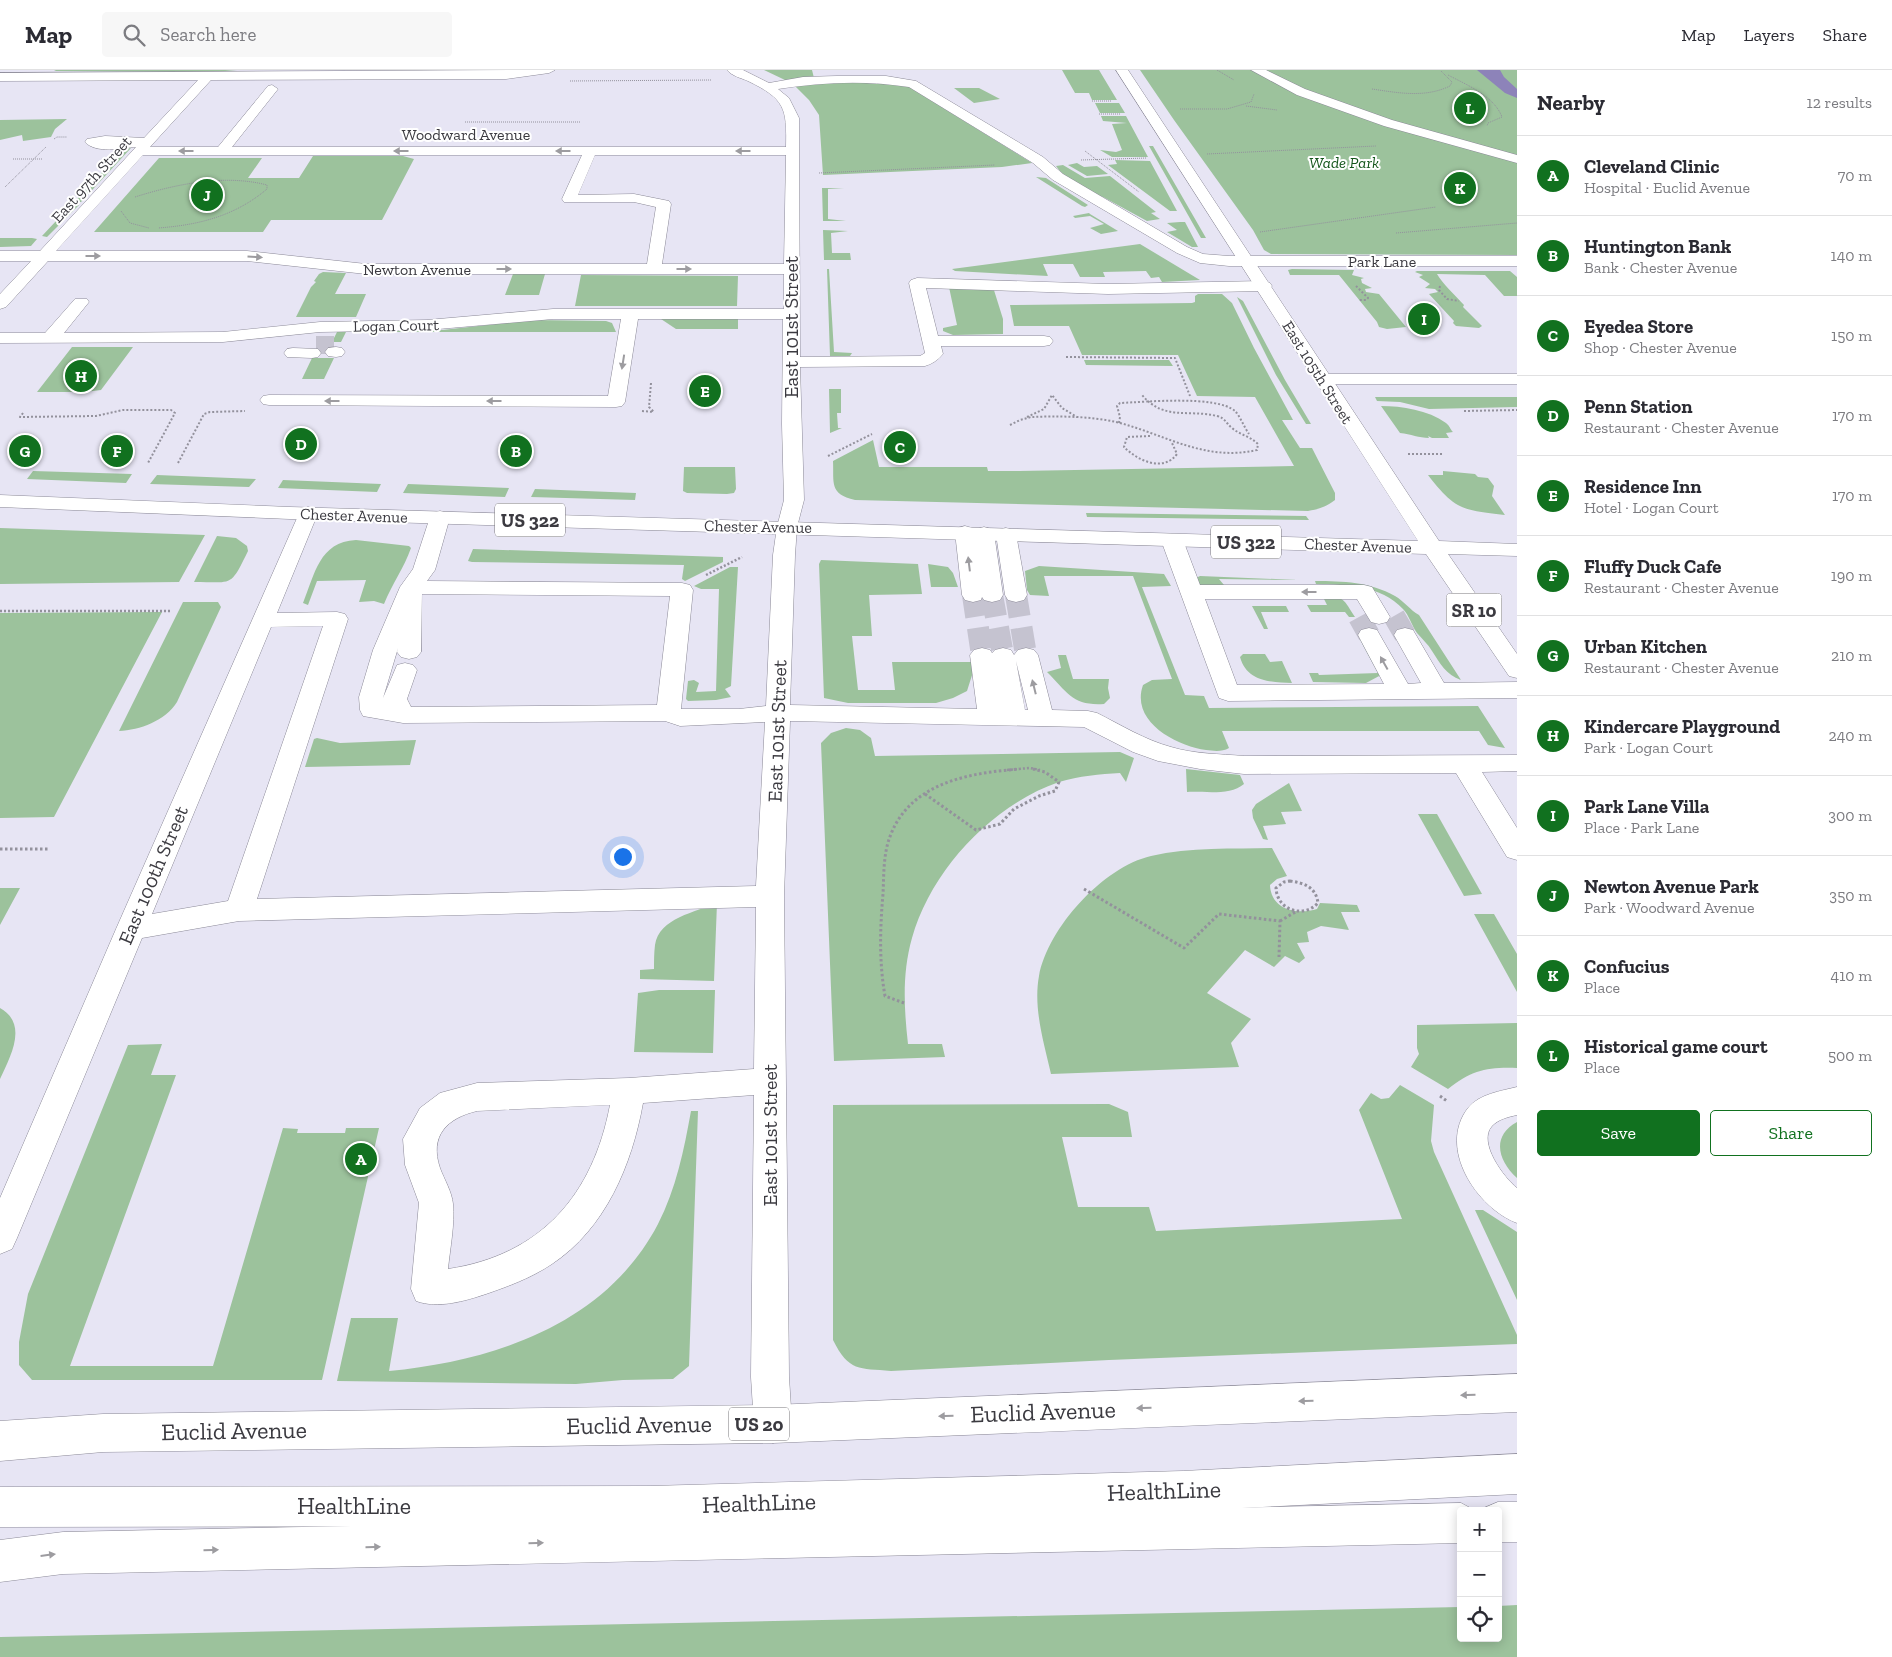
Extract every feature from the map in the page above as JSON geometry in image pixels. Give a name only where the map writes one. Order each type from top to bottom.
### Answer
[{"type":"street","points":[[0,77],[207,77],[260,73],[459,73],[506,75],[550,70]]},
{"type":"street","name":"East 105th Street","points":[[1122,70],[1264,286],[1432,548],[1517,671]]},
{"type":"street","points":[[1256,70],[1301,92],[1388,123],[1517,159]]},
{"type":"street","name":"East 101st Street","points":[[737,71],[767,87],[782,99],[791,110],[790,424],[794,500],[787,527],[784,556],[770,896],[770,1377],[773,1424]]},
{"type":"street","name":"Park Lane","points":[[767,87],[845,75],[912,84],[1038,160],[1058,177],[1182,250],[1200,258],[1248,262],[1517,261]]},
{"type":"street","name":"East 97th Street","points":[[0,304],[140,145],[207,77]]},
{"type":"street","points":[[222,151],[272,89]]},
{"type":"street","name":"Woodward Avenue","points":[[140,145],[222,151],[792,151]]},
{"type":"street","points":[[590,151],[570,199],[634,198],[664,204],[654,268]]},
{"type":"street","points":[[0,249],[47,252]]},
{"type":"street","points":[[0,256],[47,252]]},
{"type":"street","name":"Newton Avenue","points":[[47,252],[247,256],[348,268],[791,269]]},
{"type":"street","points":[[791,362],[911,362],[925,360],[934,354],[917,283],[1108,289],[1264,286]]},
{"type":"street","points":[[49,339],[80,302]]},
{"type":"street","name":"Logan Court","points":[[0,338],[223,336],[320,327],[427,325],[553,314],[791,314]]},
{"type":"street","points":[[269,400],[616,402],[630,314]]},
{"type":"street","points":[[931,341],[1044,341]]},
{"type":"street","points":[[1323,379],[1517,379]]},
{"type":"street","name":"Chester Avenue","points":[[0,501],[308,513],[1517,550]]},
{"type":"street","name":"East 100th Street","points":[[0,1238],[308,513]]},
{"type":"street","points":[[440,517],[424,570],[411,587],[385,650],[371,697],[372,710],[387,714],[668,713],[680,718],[778,713],[1088,719],[1142,746],[1167,755],[1244,765],[1517,763]]},
{"type":"street","points":[[975,533],[982,595]]},
{"type":"street","points":[[1006,534],[1016,595]]},
{"type":"street","points":[[1172,540],[1228,693],[1517,690]]},
{"type":"street","points":[[403,714],[395,699],[407,661],[411,587]]},
{"type":"street","points":[[411,587],[682,590],[668,713]]},
{"type":"street","points":[[1191,592],[1354,592],[1385,604],[1382,626],[1419,691]]},
{"type":"street","points":[[1354,592],[1382,626],[1419,691]]},
{"type":"street","points":[[238,910],[336,619],[262,620]]},
{"type":"street","points":[[1002,717],[1004,655],[1042,718]]},
{"type":"street","points":[[1464,764],[1517,850]]},
{"type":"street","points":[[130,930],[238,910],[770,896]]},
{"type":"street","points":[[630,1091],[621,1138],[609,1171],[590,1203],[563,1234],[530,1259],[492,1278],[470,1284],[429,1289],[436,1203],[422,1164],[420,1139],[432,1118],[451,1103],[477,1097],[630,1091],[770,1081]]},
{"type":"street","points":[[1517,1102],[1499,1105],[1480,1116],[1472,1133],[1472,1148],[1480,1170],[1490,1184],[1517,1208]]},
{"type":"street","name":"Euclid Avenue","points":[[0,1441],[103,1433],[773,1424],[1517,1393]]},
{"type":"street","name":"HealthLine","points":[[0,1507],[651,1506],[1183,1491],[1517,1474]]},
{"type":"street","points":[[1502,1522],[1517,1522]]},
{"type":"street","points":[[0,1561],[63,1553],[1457,1523]]},
{"type":"path","points":[[1366,88],[1403,93],[1440,91],[1450,86],[1452,82],[1440,71]]},
{"type":"path","points":[[1440,71],[1480,94],[1498,108],[1502,117],[1488,123],[1488,130]]},
{"type":"path","points":[[1179,109],[1218,109],[1243,106],[1251,102],[1255,91]]},
{"type":"path","points":[[1092,101],[1112,101]]},
{"type":"path","points":[[1099,114],[1122,114]]},
{"type":"path","points":[[465,122],[581,122]]},
{"type":"path","points":[[1202,154],[1378,146]]},
{"type":"path","points":[[5,187],[46,147]]},
{"type":"path","points":[[1085,151],[1144,196]]},
{"type":"path","points":[[1076,161],[1094,158],[1153,158]]},
{"type":"path","points":[[13,159],[43,159]]},
{"type":"path","points":[[819,173],[1001,164]]},
{"type":"path","points":[[121,207],[121,213],[126,221],[133,225],[147,228],[171,227],[223,217],[254,200],[268,187],[256,182],[231,181],[165,189],[133,198]]},
{"type":"path","points":[[1254,232],[1436,207]]},
{"type":"path","points":[[1439,289],[1447,299],[1459,300]]},
{"type":"path","points":[[1359,300],[1366,300],[1368,298],[1366,295]]},
{"type":"path","points":[[1058,357],[1175,358],[1190,396]]},
{"type":"path","points":[[1142,395],[1146,402],[1154,409],[1218,416],[1225,419],[1235,431],[1250,436]]},
{"type":"path","points":[[1010,425],[1044,409],[1052,396],[1062,408],[1080,418]]},
{"type":"path","points":[[1024,418],[1080,418],[1119,423],[1172,442],[1221,453],[1247,453],[1257,450],[1258,447],[1258,444],[1241,423],[1236,412],[1220,403],[1202,401],[1120,403],[1117,406],[1120,417],[1119,423]]},
{"type":"path","points":[[23,412],[20,417],[96,416],[123,410],[171,410],[175,413],[148,463]]},
{"type":"path","points":[[1464,411],[1517,410]]},
{"type":"path","points":[[178,464],[200,420]]},
{"type":"path","points":[[828,456],[872,434]]},
{"type":"path","points":[[1161,437],[1142,435],[1127,437],[1124,447],[1134,458],[1145,462],[1166,462],[1177,454],[1172,442]]},
{"type":"path","points":[[1408,454],[1444,454]]},
{"type":"path","points":[[0,611],[172,611]]},
{"type":"path","points":[[904,1003],[885,996],[880,973],[885,867],[890,836],[903,812],[925,794],[944,782],[965,775],[998,770],[1037,768],[1050,773],[1059,782],[1055,791],[1039,796],[1014,809],[1000,824],[976,830],[925,794]]},
{"type":"path","points":[[0,849],[50,848]]},
{"type":"path","points":[[1084,889],[1184,948],[1218,914],[1280,921],[1297,911],[1304,912],[1316,907],[1318,903],[1316,892],[1311,887],[1290,881],[1279,884],[1276,888],[1276,897],[1284,906],[1297,911]]},
{"type":"path","points":[[1279,957],[1280,921]]},
{"type":"path","points":[[1440,1096],[1447,1101]]},
{"type":"green space","points":[[237,70],[213,72],[54,71]]},
{"type":"green space","points":[[764,70],[812,70],[814,78],[785,80]]},
{"type":"green space","points":[[1062,70],[1099,70],[1117,100],[1092,100],[1089,93],[1075,93]]},
{"type":"green space","name":"Wade Park","points":[[1140,70],[1517,70],[1517,255],[1271,254],[1264,250],[1253,230]]},
{"type":"green space","points":[[821,83],[906,85],[1032,163],[1002,167],[823,175],[819,115],[809,100],[794,85]]},
{"type":"green space","points":[[954,88],[979,88],[1000,99],[974,103]]},
{"type":"green space","points":[[1095,103],[1119,103],[1125,113],[1100,113]]},
{"type":"green space","points":[[1101,116],[1126,116],[1148,157],[1112,157],[1100,150],[1116,152],[1122,150],[1112,124],[1127,123],[1103,121]]},
{"type":"green space","points":[[67,119],[55,129],[51,137],[23,141],[22,135],[0,140],[0,120]]},
{"type":"green space","points":[[1149,146],[1153,146],[1206,238],[1201,238]]},
{"type":"green space","points":[[131,148],[81,202],[74,202],[124,149]]},
{"type":"green space","points":[[313,156],[403,156],[414,159],[382,220],[271,220],[263,232],[94,232],[159,158],[262,158],[248,178],[299,178]]},
{"type":"green space","points":[[1115,160],[1150,161],[1177,211],[1170,211],[1108,165],[1117,164]]},
{"type":"green space","points":[[1077,163],[1084,167],[1097,166],[1108,174],[1087,176],[1068,165]]},
{"type":"green space","points":[[1063,165],[1085,178],[1110,176],[1156,212],[1151,213],[1160,219],[1147,221],[1098,196],[1063,175],[1056,166]]},
{"type":"green space","points":[[1036,177],[1046,178],[1088,205],[1082,206]]},
{"type":"green space","points":[[822,188],[844,188],[828,189],[828,219],[846,221],[823,221]]},
{"type":"green space","points":[[71,205],[79,205],[47,237],[42,236]]},
{"type":"green space","points":[[1089,213],[1118,231],[1101,234],[1090,228],[1104,224],[1090,216],[1075,218],[1073,216]]},
{"type":"green space","points":[[1185,222],[1198,247],[1192,247],[1167,232],[1177,230],[1167,223]]},
{"type":"green space","points":[[823,230],[848,231],[831,233],[832,253],[850,253],[851,260],[824,260]]},
{"type":"green space","points":[[0,238],[37,239],[31,246],[0,247]]},
{"type":"green space","points":[[1140,244],[1200,280],[1162,282],[1159,277],[1151,278],[1146,271],[1103,272],[1105,277],[1080,277],[1073,264],[1043,264],[1048,276],[955,271],[952,269]]},
{"type":"green space","points":[[827,269],[829,269],[834,352],[852,353],[850,356],[830,356]]},
{"type":"green space","points":[[1288,270],[1354,270],[1352,275],[1364,278],[1361,279],[1362,283],[1372,288],[1365,289],[1366,292],[1379,294],[1406,327],[1387,329],[1379,327],[1339,275],[1290,275]]},
{"type":"green space","points":[[1510,271],[1517,277],[1517,296],[1504,296],[1485,275],[1437,274],[1464,305],[1463,307],[1482,326],[1479,328],[1456,326],[1453,323],[1454,321],[1429,294],[1438,292],[1435,289],[1425,288],[1430,284],[1419,277],[1423,275],[1415,272]]},
{"type":"green space","points":[[323,272],[346,273],[335,294],[366,294],[356,317],[296,317],[311,287],[316,282],[314,281]]},
{"type":"green space","points":[[513,274],[545,274],[539,295],[505,295]]},
{"type":"green space","points":[[581,275],[738,276],[737,306],[575,306]]},
{"type":"green space","points":[[949,287],[993,287],[1003,319],[1003,334],[953,335],[943,331],[943,328],[957,325]]},
{"type":"green space","points":[[1198,294],[1222,294],[1232,303],[1293,420],[1282,420],[1300,448],[1312,448],[1335,493],[1335,500],[1332,502],[1308,511],[855,500],[847,498],[837,491],[834,481],[833,461],[873,440],[879,467],[987,467],[988,471],[1019,471],[1294,466],[1255,397],[1197,396],[1178,355],[1082,355],[1069,326],[1014,326],[1010,305],[1192,303],[1195,302],[1195,296]]},
{"type":"green space","points":[[1237,297],[1243,301],[1311,424],[1306,424],[1276,375]]},
{"type":"green space","points":[[661,319],[738,319],[738,329],[676,329]]},
{"type":"green space","points":[[533,320],[606,321],[612,323],[616,332],[346,332],[341,342],[332,342],[337,332],[326,332],[442,330]]},
{"type":"green space","points":[[72,347],[133,347],[101,390],[37,392]]},
{"type":"green space","points":[[312,358],[334,358],[324,379],[302,379]]},
{"type":"green space","points":[[1084,360],[1169,360],[1173,366],[1086,365]]},
{"type":"green space","points":[[829,389],[841,389],[841,413],[837,413],[838,428],[842,428],[830,433]]},
{"type":"green space","points":[[1375,397],[1517,397],[1517,407],[1429,409],[1400,402],[1377,401]]},
{"type":"green space","points":[[1381,406],[1406,408],[1423,412],[1446,423],[1453,432],[1446,433],[1449,438],[1432,438],[1428,436],[1429,438],[1425,438],[1400,433]]},
{"type":"green space","points":[[684,467],[735,467],[736,489],[734,493],[727,494],[687,493],[683,491]]},
{"type":"green space","points":[[33,471],[132,474],[126,483],[27,479]]},
{"type":"green space","points":[[1443,471],[1475,474],[1478,477],[1488,478],[1494,486],[1492,496],[1505,515],[1479,512],[1453,502],[1437,487],[1428,475],[1443,475]]},
{"type":"green space","points":[[157,475],[256,479],[249,487],[150,484]]},
{"type":"green space","points":[[283,480],[381,484],[377,492],[278,488]]},
{"type":"green space","points":[[408,484],[509,488],[505,497],[403,493]]},
{"type":"green space","points":[[535,489],[636,493],[635,500],[531,497]]},
{"type":"green space","points":[[1086,513],[1306,516],[1309,520],[1087,517]]},
{"type":"green space","points":[[0,528],[205,535],[179,582],[0,584]]},
{"type":"green space","points":[[217,536],[236,538],[247,546],[248,551],[237,571],[229,580],[223,582],[194,582]]},
{"type":"green space","points":[[356,540],[409,546],[411,548],[384,604],[374,601],[359,602],[366,580],[317,581],[308,605],[303,603],[315,571],[326,553],[344,542]]},
{"type":"green space","points":[[473,549],[723,557],[723,562],[685,581],[682,579],[684,565],[472,562],[468,561]]},
{"type":"green space","points":[[821,560],[918,564],[922,594],[869,595],[872,636],[852,636],[858,690],[895,690],[892,662],[972,662],[973,672],[967,691],[936,703],[848,703],[824,698],[819,564]]},
{"type":"green space","points":[[928,564],[948,567],[953,573],[958,587],[931,587]]},
{"type":"green space","points":[[1039,566],[1164,574],[1171,586],[1142,587],[1185,695],[1204,696],[1209,708],[1478,706],[1505,748],[1488,745],[1479,731],[1222,731],[1229,748],[1215,751],[1194,748],[1159,730],[1143,710],[1141,698],[1143,685],[1152,680],[1172,679],[1133,576],[1044,576],[1049,596],[1030,595],[1027,590],[1025,571]]},
{"type":"green space","points":[[730,567],[738,567],[731,686],[725,689],[731,697],[716,700],[688,701],[686,699],[688,681],[694,680],[699,683],[696,692],[716,691],[719,589],[701,589],[694,586]]},
{"type":"green space","points":[[1200,576],[1298,580],[1219,579],[1224,585],[1200,590],[1196,578]]},
{"type":"green space","points":[[1315,581],[1366,585],[1386,591],[1398,598],[1419,615],[1461,680],[1451,675],[1444,668],[1429,646],[1417,633],[1405,611],[1394,601],[1384,595],[1363,588],[1316,584]]},
{"type":"green space","points":[[1323,597],[1343,600],[1355,617],[1349,617],[1345,612],[1311,612],[1307,605],[1327,605]]},
{"type":"green space","points":[[183,602],[218,602],[221,607],[177,702],[166,714],[151,723],[135,729],[119,731]]},
{"type":"green space","points":[[1252,606],[1286,606],[1289,612],[1261,612],[1268,629],[1264,629]]},
{"type":"green space","points":[[162,612],[54,817],[0,818],[0,613]]},
{"type":"green space","points":[[1358,636],[1381,675],[1366,683],[1313,682],[1309,673],[1318,673],[1319,675],[1378,673]]},
{"type":"green space","points":[[1243,654],[1265,654],[1270,662],[1282,661],[1292,683],[1268,681],[1254,676],[1243,665],[1240,657]]},
{"type":"green space","points":[[1058,655],[1066,655],[1073,679],[1109,679],[1110,698],[1104,704],[1094,704],[1085,703],[1072,697],[1047,672],[1061,668]]},
{"type":"green space","points":[[846,728],[860,730],[871,738],[875,756],[1120,752],[1134,758],[1126,782],[1120,773],[1074,778],[1059,782],[1034,793],[1010,807],[968,843],[949,865],[934,888],[921,913],[909,951],[905,978],[906,1018],[908,1044],[942,1044],[945,1057],[834,1061],[821,743],[831,733]]},
{"type":"green space","points":[[314,739],[340,743],[416,740],[410,765],[305,767]]},
{"type":"green space","points":[[1186,769],[1240,775],[1244,784],[1225,792],[1187,792]]},
{"type":"green space","points":[[1289,783],[1302,811],[1281,812],[1286,824],[1263,826],[1268,840],[1263,839],[1253,818],[1252,810],[1256,804]]},
{"type":"green space","points":[[1418,814],[1437,814],[1482,894],[1464,896]]},
{"type":"green space","points":[[1272,848],[1287,876],[1277,879],[1270,885],[1271,893],[1280,905],[1294,911],[1309,911],[1317,909],[1320,903],[1357,905],[1360,912],[1341,912],[1349,930],[1321,926],[1307,932],[1309,942],[1297,943],[1305,958],[1299,963],[1285,956],[1274,967],[1245,950],[1207,993],[1251,1019],[1231,1043],[1239,1067],[1051,1074],[1038,1013],[1039,976],[1044,958],[1054,939],[1080,902],[1115,873],[1133,862],[1151,856],[1196,850]]},
{"type":"green space","points":[[0,888],[20,888],[0,925]]},
{"type":"green space","points":[[717,903],[714,981],[640,979],[640,970],[654,969],[655,945],[663,928],[680,917]]},
{"type":"green space","points":[[1474,914],[1494,914],[1517,954],[1517,992]]},
{"type":"green space","points":[[659,990],[715,990],[713,1053],[634,1052],[638,993]]},
{"type":"green space","points":[[0,1008],[9,1015],[14,1023],[15,1041],[0,1079]]},
{"type":"green space","points":[[1517,1023],[1517,1068],[1497,1068],[1480,1071],[1448,1089],[1411,1067],[1419,1054],[1417,1048],[1417,1025]]},
{"type":"green space","points":[[162,1044],[151,1075],[176,1075],[70,1366],[213,1366],[283,1128],[298,1129],[297,1133],[345,1133],[346,1128],[379,1128],[322,1380],[32,1380],[19,1365],[19,1342],[28,1294],[128,1045]]},
{"type":"green space","points":[[1400,1085],[1434,1105],[1431,1141],[1434,1152],[1517,1335],[1517,1344],[1109,1360],[891,1371],[863,1368],[850,1363],[844,1358],[833,1340],[833,1105],[1109,1104],[1128,1112],[1132,1137],[1062,1137],[1078,1207],[1149,1207],[1156,1231],[1402,1219],[1359,1110],[1371,1093],[1381,1099],[1389,1098]]},
{"type":"green space","points":[[691,1111],[698,1111],[689,1366],[673,1379],[623,1380],[576,1384],[337,1381],[351,1318],[398,1318],[389,1371],[429,1366],[468,1358],[507,1346],[543,1331],[578,1312],[609,1288],[636,1259],[658,1224],[675,1183]]},
{"type":"green space","points":[[1517,1122],[1517,1178],[1505,1164],[1500,1149],[1503,1134]]},
{"type":"green space","points":[[1475,1210],[1483,1210],[1517,1232],[1517,1300]]},
{"type":"green space","points":[[1517,1605],[1517,1657],[0,1657],[0,1637],[1457,1607],[1457,1642],[1502,1642],[1502,1606]]},
{"type":"shaded area","points":[[1477,70],[1500,70],[1504,77],[1517,89],[1517,98],[1505,93]]},
{"type":"tunnel","points":[[316,345],[337,345]]},
{"type":"tunnel","points":[[973,595],[982,655]]},
{"type":"tunnel","points":[[992,595],[1003,655]]},
{"type":"tunnel","points":[[1016,595],[1026,655]]},
{"type":"tunnel","points":[[1394,616],[1405,635]]},
{"type":"tunnel","points":[[1359,617],[1369,635]]},
{"type":"place","name":"Historical game court","points":[[1470,108]]},
{"type":"place","name":"Confucius","points":[[1460,188]]},
{"type":"place","name":"Newton Avenue Park","points":[[207,195]]},
{"type":"place","name":"Park Lane Villa","points":[[1424,319]]},
{"type":"place","name":"Kindercare Playground","points":[[81,376]]},
{"type":"place","name":"Residence Inn","points":[[705,391]]},
{"type":"place","name":"Penn Station","points":[[301,444]]},
{"type":"place","name":"Eyedea Store","points":[[900,447]]},
{"type":"place","name":"Urban Kitchen","points":[[25,451]]},
{"type":"place","name":"Fluffy Duck Cafe","points":[[117,451]]},
{"type":"place","name":"Huntington Bank","points":[[516,451]]},
{"type":"place","name":"Cleveland Clinic","points":[[361,1159]]}]
